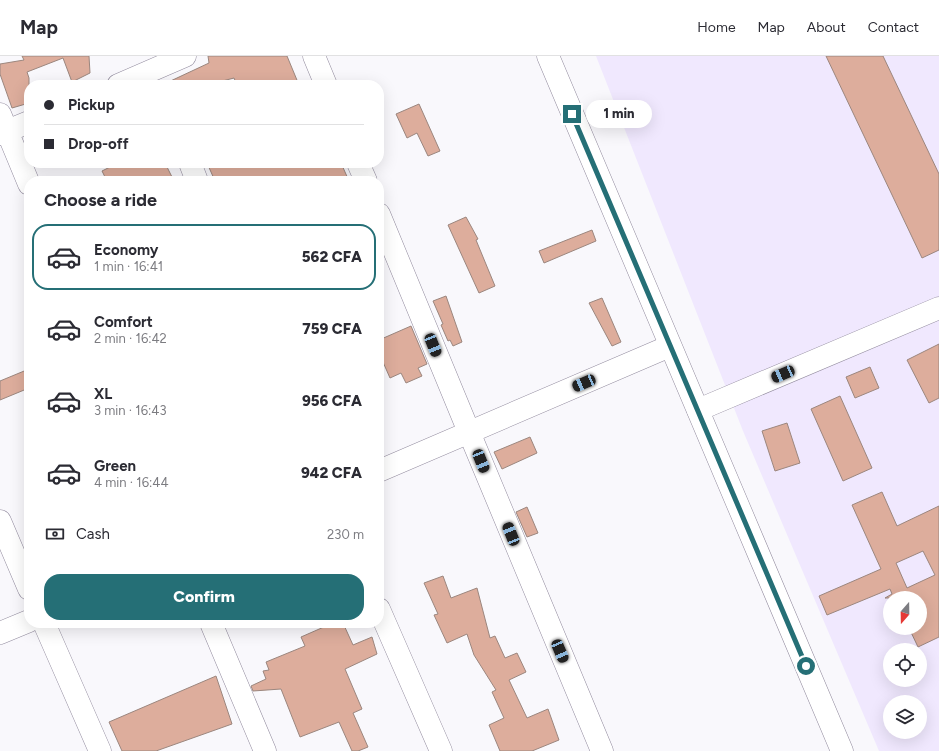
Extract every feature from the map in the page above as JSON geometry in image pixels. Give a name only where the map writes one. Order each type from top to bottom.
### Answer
[{"type":"street","points":[[130,80],[185,56]]},
{"type":"street","points":[[314,56],[324,80]]},
{"type":"street","points":[[548,56],[842,751]]},
{"type":"street","points":[[24,123],[2,127],[25,176]]},
{"type":"street","points":[[384,226],[468,432],[602,751]]},
{"type":"street","points":[[698,410],[939,308]]},
{"type":"street","points":[[384,469],[670,346]]},
{"type":"street","points":[[0,521],[24,577]]},
{"type":"street","points":[[384,620],[442,751]]},
{"type":"street","points":[[0,633],[24,623]]},
{"type":"street","points":[[46,628],[100,751]]},
{"type":"street","points":[[213,628],[265,751]]},
{"type":"shaded area","points":[[596,56],[939,56],[939,751],[879,751],[743,431]]},
{"type":"building","points":[[22,56],[89,56],[90,73],[76,80],[71,80],[63,58],[27,72],[29,80],[24,80],[24,104],[12,108],[0,74],[0,64],[24,60]]},
{"type":"building","points":[[208,56],[287,56],[297,80],[235,80],[234,78],[226,80],[173,80],[209,63]]},
{"type":"building","points":[[826,56],[883,56],[939,174],[939,250],[922,258]]},
{"type":"building","points":[[419,104],[440,151],[428,156],[417,133],[407,138],[396,114]]},
{"type":"building","points":[[108,168],[168,168],[172,176],[104,176],[102,171]]},
{"type":"building","points":[[209,168],[343,168],[347,176],[213,176]]},
{"type":"building","points":[[466,217],[478,239],[476,240],[495,286],[479,293],[448,225]]},
{"type":"building","points":[[592,230],[596,241],[544,263],[539,251]]},
{"type":"building","points":[[446,296],[462,342],[453,346],[450,340],[448,341],[441,325],[443,324],[433,301]]},
{"type":"building","points":[[602,298],[621,342],[612,346],[589,303]]},
{"type":"building","points":[[411,326],[427,364],[418,368],[422,376],[406,383],[401,373],[390,378],[384,364],[384,338]]},
{"type":"building","points":[[939,344],[939,398],[929,403],[907,360]]},
{"type":"building","points":[[870,367],[879,388],[855,398],[846,377]]},
{"type":"building","points":[[24,371],[24,390],[0,400],[0,381]]},
{"type":"building","points":[[840,396],[872,468],[843,481],[811,409]]},
{"type":"building","points":[[787,423],[800,463],[775,471],[762,431]]},
{"type":"building","points":[[530,437],[537,453],[502,469],[494,452]]},
{"type":"building","points":[[882,492],[897,526],[939,506],[939,637],[926,643],[916,643],[912,635],[927,635],[927,591],[891,591],[890,589],[827,615],[819,596],[881,569],[852,505]],"holes":[[[923,551],[935,575],[907,588],[896,563]]]},
{"type":"building","points":[[527,507],[538,533],[527,537],[516,512]]},
{"type":"building","points":[[443,576],[451,598],[477,588],[490,638],[495,636],[505,658],[517,653],[526,672],[509,680],[527,718],[548,709],[559,740],[532,751],[500,751],[489,725],[504,718],[492,692],[496,690],[474,655],[467,634],[447,643],[434,615],[438,614],[424,583]]},
{"type":"building","points":[[322,628],[345,628],[353,645],[372,637],[377,654],[345,669],[362,709],[353,713],[368,747],[358,751],[352,751],[339,722],[300,737],[281,689],[253,691],[251,686],[266,679],[263,671],[269,670],[266,662],[305,646],[301,637]]},
{"type":"building","points":[[216,676],[232,724],[156,751],[122,751],[109,722]]},
{"type":"route","points":[[572,114],[806,666]]}]
